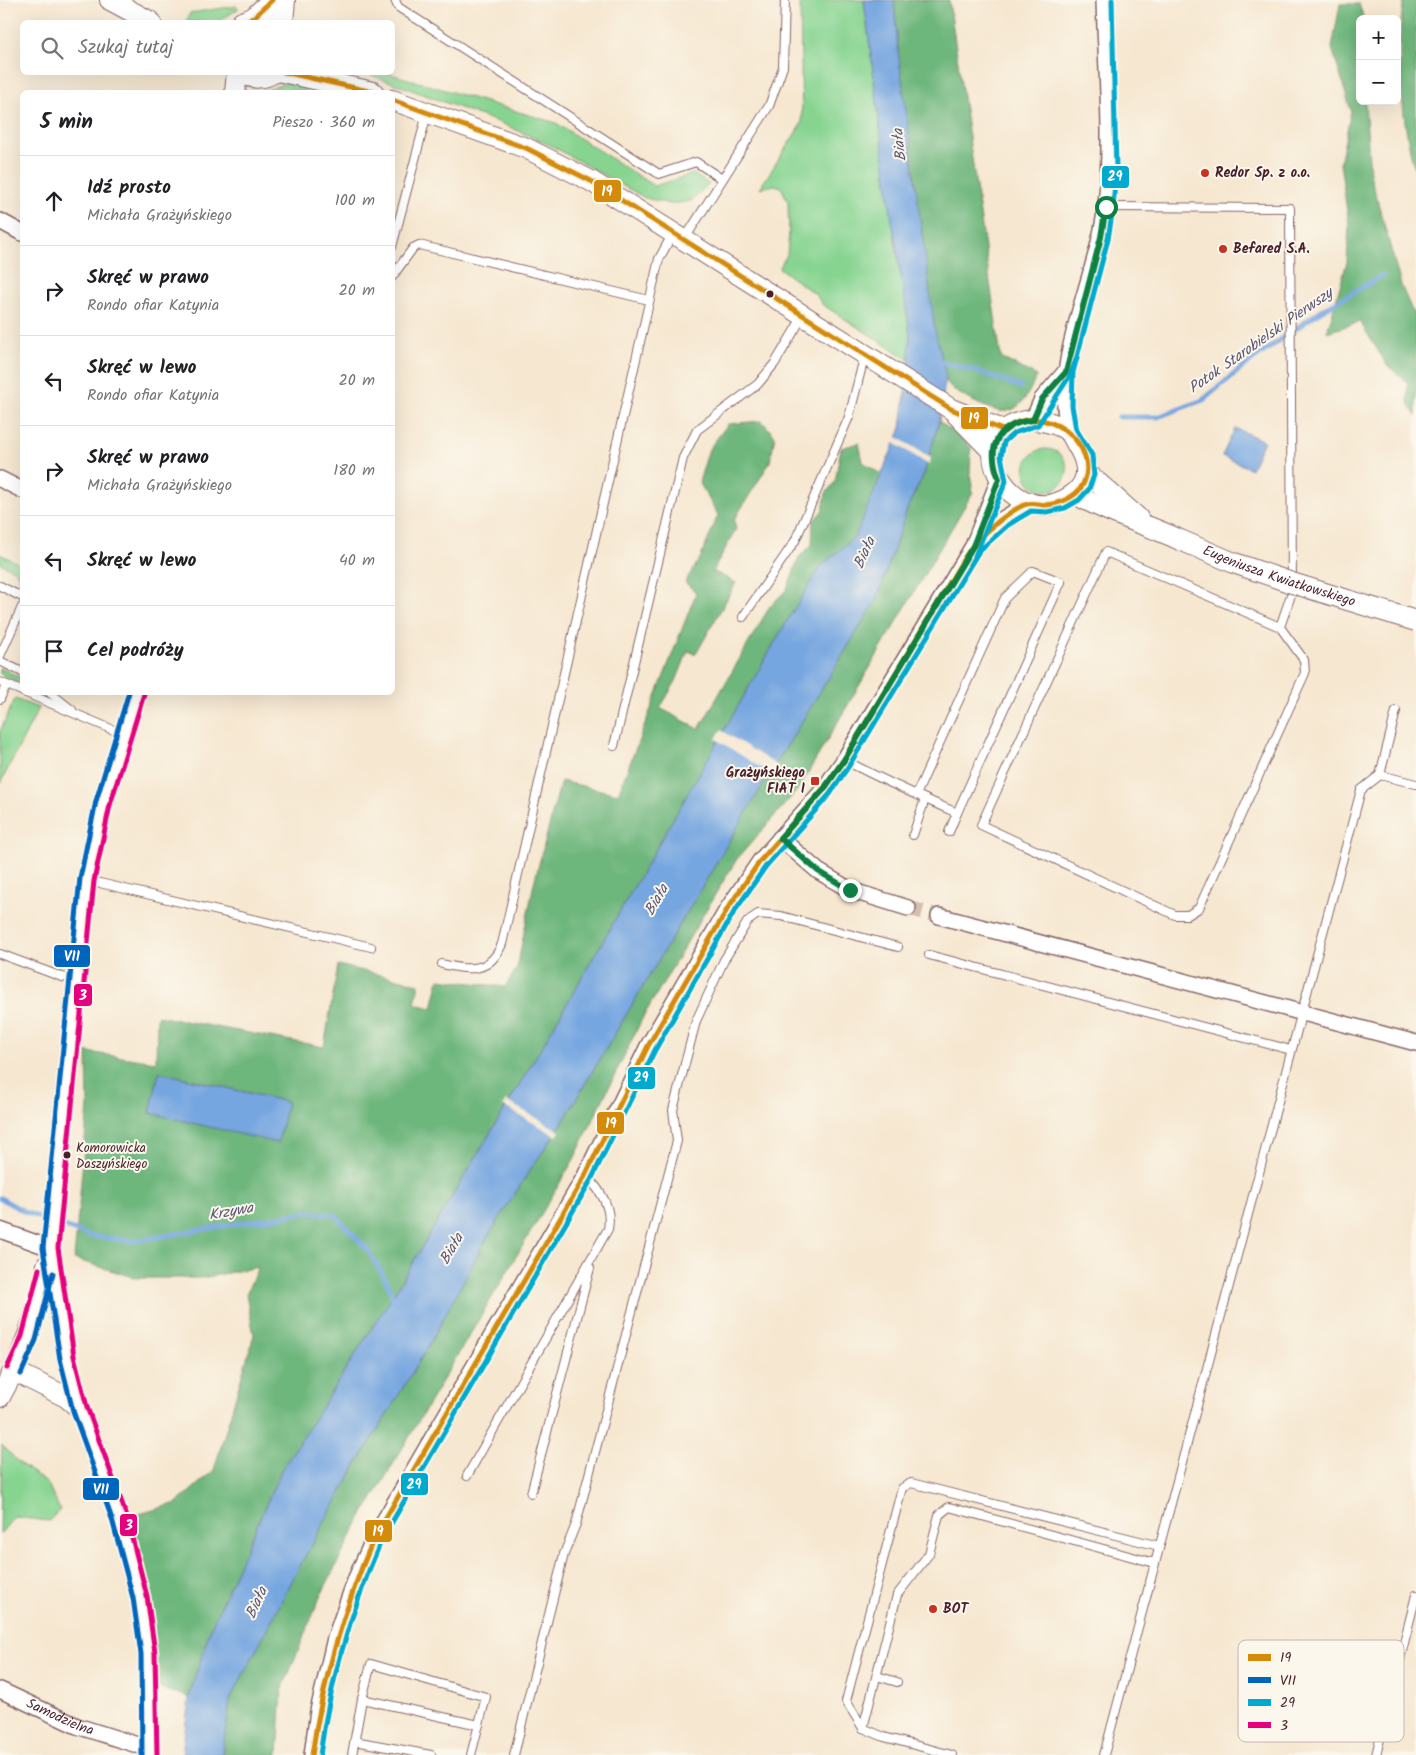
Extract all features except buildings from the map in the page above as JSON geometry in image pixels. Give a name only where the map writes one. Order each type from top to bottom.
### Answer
[{"type":"street","points":[[110,0],[147,20]]},
{"type":"street","points":[[248,20],[272,0]]},
{"type":"street","points":[[283,20],[285,0]]},
{"type":"street","points":[[1069,432],[1045,421],[1016,422],[996,440],[993,452],[994,467],[999,479],[1012,494],[1029,503],[1045,505],[1063,501],[1075,494],[1082,485],[1086,474],[1085,458],[1069,432],[1064,414],[1066,372],[1099,246],[1106,207],[1109,169],[1104,0]]},
{"type":"street","points":[[235,90],[238,75]]},
{"type":"street","points":[[244,75],[262,81]]},
{"type":"street","points":[[296,75],[363,90]]},
{"type":"street","points":[[341,75],[368,90]]},
{"type":"street","points":[[395,101],[526,148],[591,181],[951,409],[1005,431]]},
{"type":"street","points":[[0,221],[20,232]]},
{"type":"street","points":[[1033,420],[1042,399],[1066,372]]},
{"type":"street","points":[[951,409],[993,452]]},
{"type":"street","name":"Eugeniusza Kwiatkowskiego","points":[[1086,474],[1145,524]]},
{"type":"street","points":[[0,479],[20,489]]},
{"type":"street","points":[[312,1755],[318,1711],[335,1638],[356,1578],[374,1538],[585,1176],[648,1046],[743,883],[824,789],[844,760],[973,546],[999,479]]},
{"type":"street","name":"Eugeniusza Kwiatkowskiego","points":[[1075,494],[1103,510],[1145,524],[1234,563],[1416,621]]},
{"type":"street","points":[[973,546],[1003,519],[1029,503]]},
{"type":"street","points":[[0,1396],[29,1338],[39,1303],[51,1244],[87,880],[103,803],[136,695]]},
{"type":"street","points":[[780,838],[818,871],[850,890],[908,908]]},
{"type":"street","points":[[939,916],[1416,1043]]},
{"type":"street","points":[[0,1230],[51,1244]]},
{"type":"street","points":[[51,1244],[67,1358],[80,1409],[119,1517],[140,1597],[148,1653],[150,1752]]},
{"type":"street","points":[[14,1371],[66,1397],[80,1409]]},
{"type":"street","name":"Samodzielna","points":[[0,1690],[77,1726],[150,1752]]},
{"type":"lane","points":[[395,0],[398,6],[659,174],[696,162],[722,179]]},
{"type":"lane","points":[[442,964],[466,970],[482,966],[496,957],[502,944],[659,259],[722,179],[769,106],[783,67],[785,0]]},
{"type":"lane","points":[[395,235],[427,112]]},
{"type":"lane","points":[[1106,207],[1290,208],[1292,592],[1280,627]]},
{"type":"lane","points":[[395,272],[413,248],[420,245],[649,300]]},
{"type":"lane","points":[[614,746],[683,458],[697,430],[758,384],[775,363],[803,316]]},
{"type":"lane","points":[[743,617],[795,541],[849,417],[862,366],[873,361]]},
{"type":"lane","points":[[1106,552],[1280,627],[1304,660],[1305,672],[1199,908],[1188,914],[1175,914],[981,825],[1106,552]]},
{"type":"lane","points":[[916,795],[1005,598],[1033,571],[1060,582],[949,832]]},
{"type":"lane","points":[[0,586],[20,596]]},
{"type":"lane","points":[[0,656],[20,611]]},
{"type":"lane","points":[[0,661],[20,671]]},
{"type":"lane","points":[[0,699],[3,684],[20,691]]},
{"type":"lane","points":[[29,695],[124,734]]},
{"type":"lane","points":[[53,695],[81,717]]},
{"type":"lane","points":[[1104,1755],[1361,790],[1380,775],[1396,711]]},
{"type":"lane","points":[[844,760],[916,795],[957,812]]},
{"type":"lane","points":[[1380,775],[1416,784]]},
{"type":"lane","points":[[913,835],[925,799]]},
{"type":"lane","points":[[87,880],[371,947]]},
{"type":"lane","points":[[514,1755],[564,1554],[576,1524],[677,1141],[673,1110],[694,1030],[724,960],[748,921],[758,914],[781,916],[898,946]]},
{"type":"lane","points":[[0,954],[62,978],[77,979]]},
{"type":"lane","points":[[929,955],[1291,1050]]},
{"type":"lane","points":[[467,1476],[608,1229],[610,1222],[603,1196],[595,1184],[585,1176]]},
{"type":"lane","points":[[531,1494],[592,1257]]},
{"type":"lane","points":[[952,1755],[884,1737],[863,1728],[846,1701],[902,1488],[911,1483],[1160,1546]]},
{"type":"lane","points":[[863,1728],[897,1595],[929,1554],[938,1515],[948,1508],[1155,1564]]},
{"type":"lane","points":[[1404,1643],[1416,1595]]},
{"type":"lane","points":[[352,1755],[362,1699],[371,1664],[486,1697],[471,1755]]},
{"type":"lane","points":[[876,1676],[897,1682]]},
{"type":"lane","points":[[362,1699],[479,1725]]},
{"type":"lane","points":[[354,1741],[431,1755]]},
{"type":"lane","points":[[1376,1755],[1379,1742]]},
{"type":"green space","points":[[800,0],[864,0],[891,213],[910,333],[909,360],[823,305],[815,294],[779,268],[787,255],[789,232],[788,202],[781,187],[775,185],[760,188],[802,123]]},
{"type":"green space","points":[[894,0],[949,0],[1001,358],[1037,376],[1021,404],[1009,411],[987,407],[957,392],[949,385],[941,364],[908,136]]},
{"type":"green space","points":[[1404,0],[1416,0],[1416,174],[1407,134],[1401,87],[1401,19]]},
{"type":"green space","points":[[1340,4],[1359,4],[1363,15],[1356,15],[1356,105],[1365,105],[1370,174],[1401,285],[1416,320],[1416,416],[1408,402],[1408,383],[1387,365],[1360,322],[1327,332],[1347,262],[1349,225],[1340,163],[1351,111],[1332,48]]},
{"type":"green space","points":[[238,7],[238,9],[221,20],[187,20],[190,13]]},
{"type":"green space","points":[[371,75],[395,75],[556,123],[654,186],[693,174],[709,184],[691,201],[670,204],[645,198],[550,145],[503,124]]},
{"type":"green space","points":[[288,82],[308,83],[306,90],[266,90]]},
{"type":"green space","points":[[762,421],[775,436],[770,462],[734,520],[736,529],[713,571],[736,583],[696,654],[688,651],[676,681],[660,708],[699,729],[770,606],[787,589],[799,557],[812,545],[813,521],[823,510],[826,493],[835,482],[841,448],[859,443],[863,462],[882,475],[855,537],[822,566],[790,616],[543,1045],[395,1292],[281,1471],[210,1630],[189,1697],[159,1688],[126,1518],[177,1503],[214,1470],[254,1335],[246,1294],[258,1267],[202,1278],[136,1278],[74,1259],[88,1106],[87,1052],[156,1062],[157,1016],[324,1047],[338,965],[419,984],[415,1004],[432,1008],[439,979],[505,987],[517,968],[534,883],[561,781],[618,794],[696,593],[685,582],[701,557],[718,515],[699,482],[709,449],[728,424]],"holes":[[[159,1072],[287,1102],[278,1142],[150,1113]]]},
{"type":"green space","points":[[939,421],[971,447],[970,474],[973,492],[799,788],[737,859],[716,893],[642,1019],[574,1159],[357,1525],[320,1597],[282,1690],[278,1755],[222,1755],[230,1700],[302,1562],[358,1462],[429,1345],[485,1241],[559,1128],[753,801],[877,599],[909,504],[924,474]]},
{"type":"green space","points":[[1042,449],[1050,449],[1061,455],[1067,470],[1061,485],[1050,491],[1042,491],[1031,485],[1025,474],[1025,466],[1031,455]]},
{"type":"green space","points":[[0,554],[20,564],[20,581],[16,571],[0,563]]},
{"type":"green space","points":[[0,668],[20,677],[20,683],[0,674]]},
{"type":"green space","points":[[15,699],[39,708],[0,784],[0,731]]},
{"type":"green space","points":[[2,1445],[18,1462],[48,1484],[60,1510],[49,1521],[14,1517],[0,1534]]},
{"type":"water","name":"Biała","points":[[864,0],[894,0],[898,50],[935,330],[946,377],[939,421],[924,474],[909,504],[877,599],[753,801],[559,1128],[485,1241],[429,1345],[358,1462],[302,1562],[230,1700],[222,1755],[182,1755],[189,1697],[210,1630],[281,1471],[395,1292],[543,1045],[790,616],[822,565],[855,537],[901,428],[909,360],[910,333],[891,213]]},
{"type":"water","points":[[1235,428],[1264,441],[1251,469],[1222,456]]},
{"type":"water","points":[[159,1072],[287,1102],[278,1143],[150,1113]]},
{"type":"pier","points":[[895,436],[931,458],[929,465],[893,442]]},
{"type":"pier","points":[[721,730],[778,766],[772,775],[716,739]]},
{"type":"pier","points":[[506,1101],[560,1131],[557,1136],[503,1106]]},
{"type":"waterway","name":"Potok Starobielski Pierwszy","points":[[1119,417],[1158,417],[1203,400],[1243,367],[1319,312],[1383,275]]},
{"type":"waterway","name":"Potok Starobielski Pierwszy","points":[[936,360],[979,372],[1021,387]]},
{"type":"waterway","name":"Krzywa","points":[[0,1198],[25,1212],[49,1221]]},
{"type":"waterway","name":"Krzywa","points":[[57,1224],[90,1236],[133,1241],[308,1212],[335,1215],[368,1250],[389,1286],[394,1302]]},
{"type":"tunnel","points":[[908,908],[939,916]]},
{"type":"transit line","name":"19","points":[[248,20],[253,18],[272,0]]},
{"type":"transit line","name":"29","points":[[320,1755],[324,1727],[343,1646],[360,1593],[381,1541],[591,1180],[655,1050],[734,912],[766,866],[830,794],[979,551],[1008,525],[1031,511],[1047,512],[1065,508],[1079,500],[1089,489],[1094,475],[1092,455],[1076,429],[1072,406],[1073,372],[1108,239],[1113,208],[1116,169],[1112,0]]},
{"type":"transit line","name":"19","points":[[297,75],[364,90]]},
{"type":"transit line","name":"19","points":[[312,1755],[322,1699],[336,1644],[353,1591],[374,1538],[585,1176],[648,1046],[728,908],[760,861],[824,789],[844,760],[968,552],[998,522],[1020,507],[1030,503],[1046,505],[1071,497],[1082,486],[1087,470],[1085,455],[1077,442],[1065,430],[1051,423],[1035,419],[1019,422],[1005,431],[951,409],[591,181],[526,148],[395,101]]},
{"type":"transit line","name":"29","points":[[975,556],[1006,481],[1001,456],[1004,442],[1014,433],[1038,425],[1069,377],[1077,358]]},
{"type":"transit line","name":"VII","points":[[128,695],[96,801],[80,878],[43,1248],[60,1359],[73,1411],[112,1519],[133,1598],[141,1654],[142,1755]]},
{"type":"transit line","name":"3","points":[[144,695],[110,805],[94,881],[58,1248],[74,1356],[87,1407],[126,1514],[147,1596],[155,1653],[157,1755]]},
{"type":"transit line","name":"3","points":[[7,1368],[22,1336],[39,1269]]},
{"type":"transit line","name":"VII","points":[[21,1374],[36,1340],[53,1273]]},
{"type":"place","name":"Redor Sp. z o.o.","points":[[1205,173]]},
{"type":"place","name":"Befared S.A.","points":[[1223,249]]},
{"type":"place","name":"Grażyńskiego FIAT I","points":[[815,781]]},
{"type":"place","name":"Komorowicka Daszyńskiego","points":[[67,1155]]},
{"type":"place","name":"BOT","points":[[933,1609]]},
{"type":"route","points":[[850,890],[818,871],[780,838],[824,789],[844,760],[973,546],[999,479],[994,467],[993,452],[996,440],[1016,422],[1033,420],[1042,399],[1066,372],[1101,237],[1106,207]]}]
